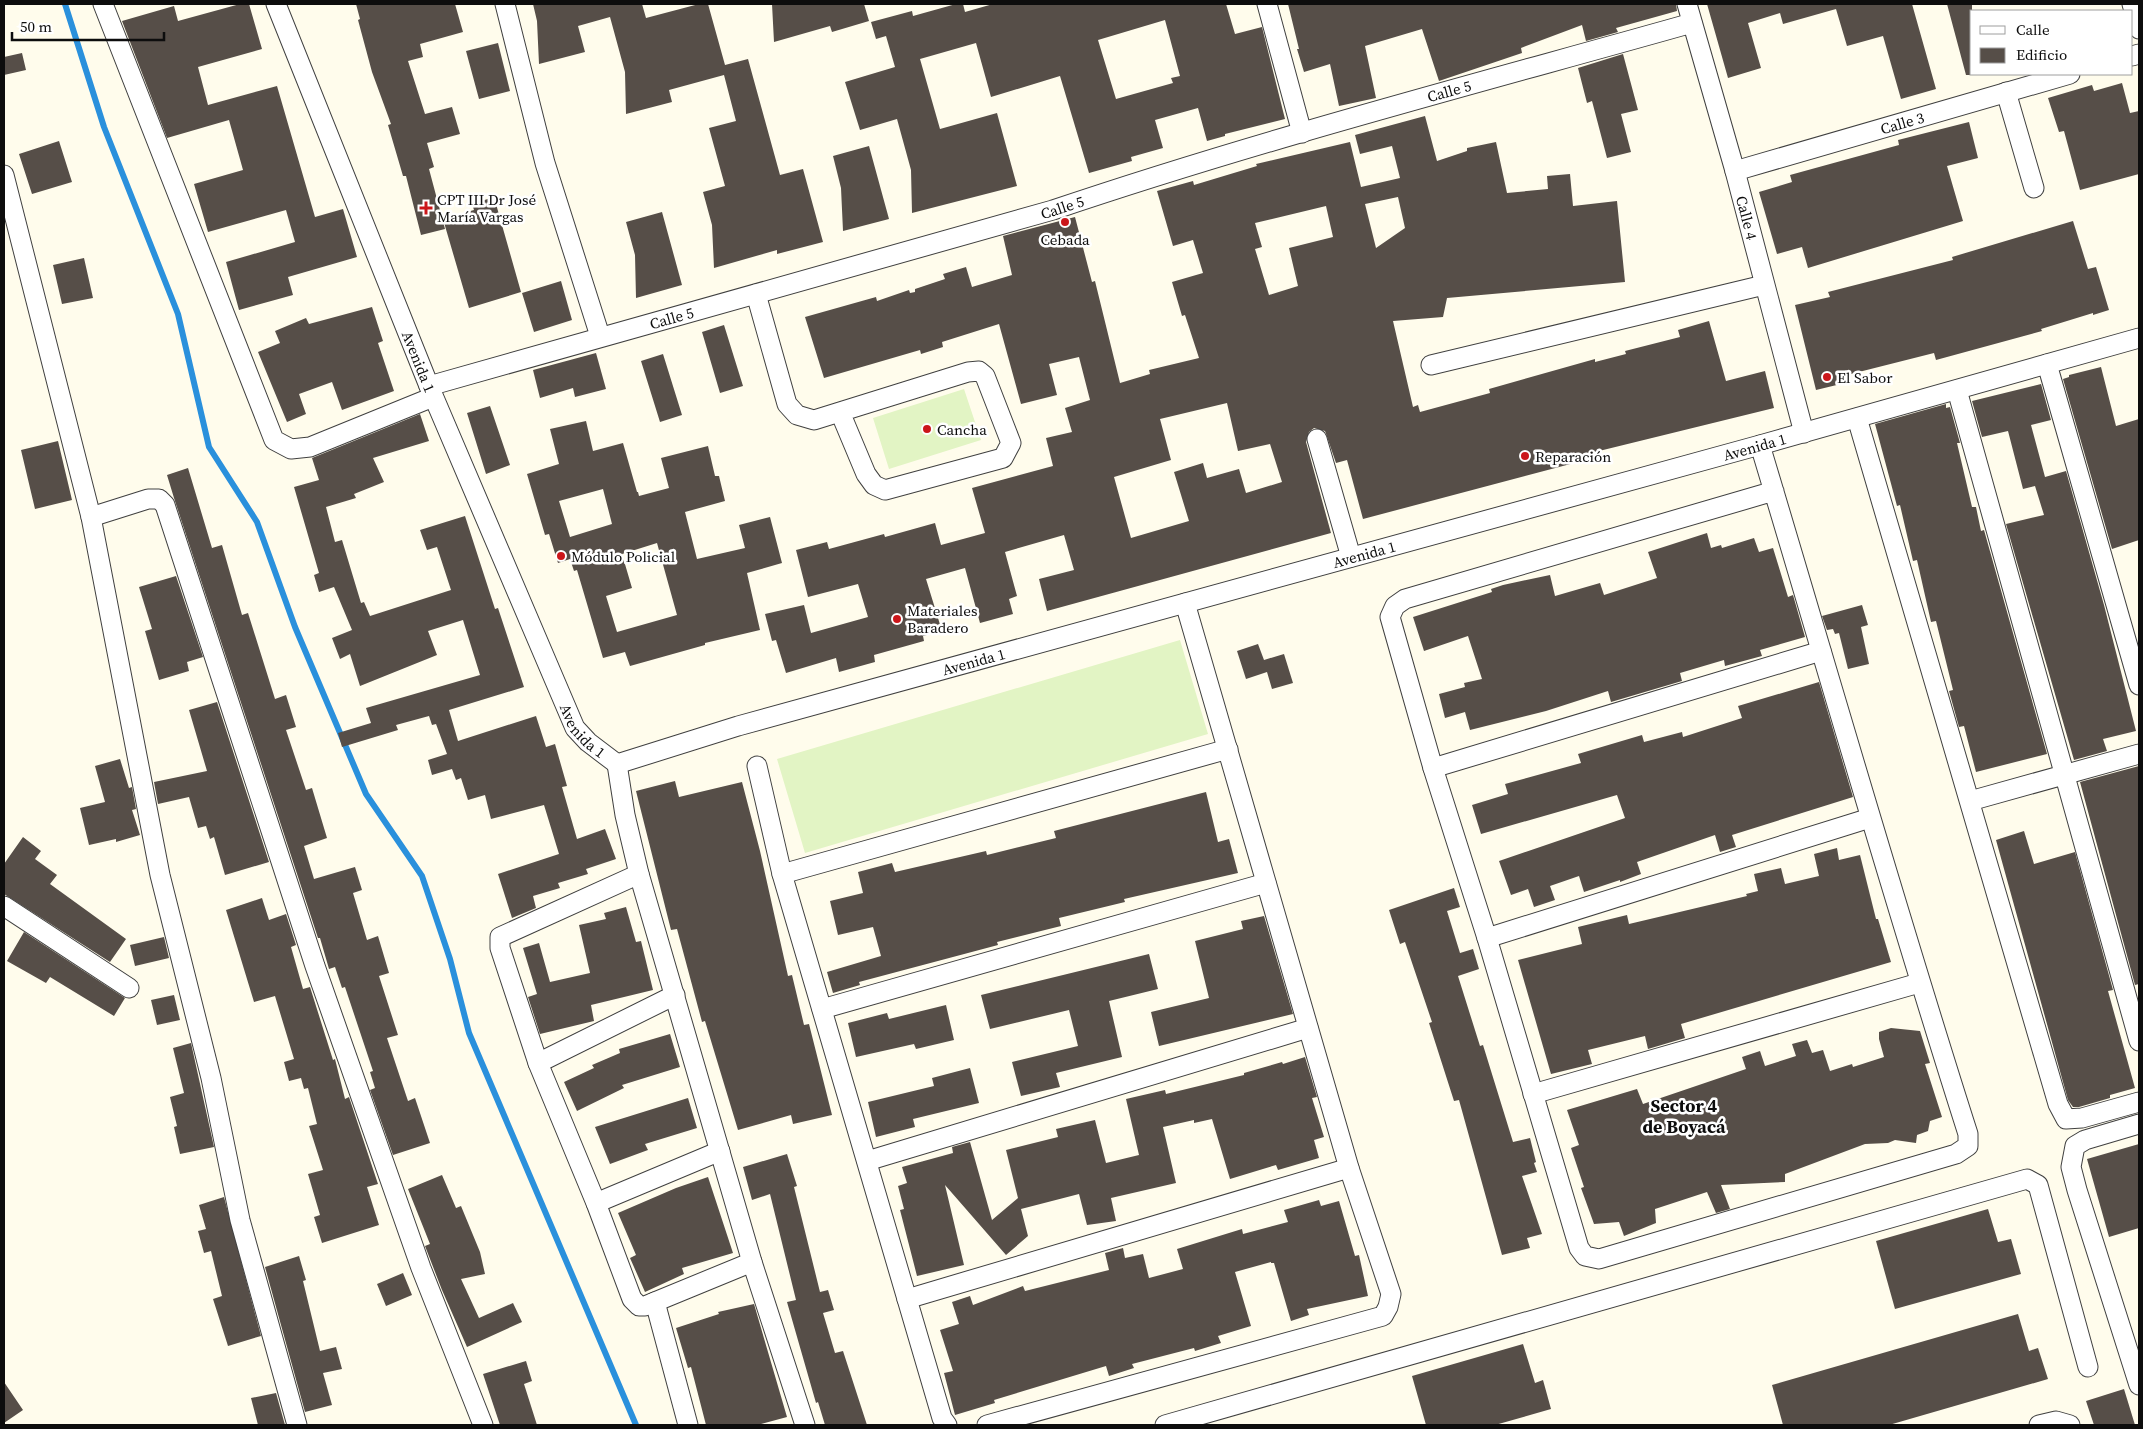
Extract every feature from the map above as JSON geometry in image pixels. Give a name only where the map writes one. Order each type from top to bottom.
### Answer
[{"type":"street","name":"Calle 5","points":[[103,4],[274,440],[291,449],[310,447],[431,391],[600,336],[1053,210],[1117,188],[1302,133],[1692,23]]},
{"type":"street","name":"Avenida 1","points":[[276,4],[431,391],[575,728],[588,742],[617,764],[738,726],[2139,340]]},
{"type":"street","points":[[505,4],[545,163],[600,336]]},
{"type":"street","points":[[1267,4],[1302,133]]},
{"type":"street","name":"Calle 4","points":[[1687,4],[1735,171],[1804,433]]},
{"type":"street","points":[[2132,4],[2139,29]]},
{"type":"street","name":"Calle 3","points":[[1735,171],[2066,75]]},
{"type":"street","points":[[2006,92],[2034,188]]},
{"type":"street","points":[[4,176],[91,517],[160,875],[211,1078],[240,1220],[296,1425]]},
{"type":"street","points":[[1431,365],[1764,285]]},
{"type":"street","points":[[756,294],[787,404],[797,415],[814,420],[968,372],[979,371],[985,376],[1011,443],[1004,458],[885,490],[874,485],[866,474],[840,412]]},
{"type":"street","points":[[2047,364],[2139,686]]},
{"type":"street","points":[[1957,390],[2139,1041]]},
{"type":"street","points":[[1857,418],[2058,1104],[2066,1119],[2082,1118],[2139,1102]]},
{"type":"street","points":[[1317,439],[1351,557]]},
{"type":"street","points":[[1760,445],[1774,491],[1870,818],[1968,1134],[1968,1146],[1956,1154],[1599,1259],[1585,1256],[1579,1248],[1487,938],[1433,768],[1390,617],[1395,606],[1405,600],[1774,491]]},
{"type":"street","points":[[91,517],[148,499],[158,499],[166,505],[315,966],[421,1268],[483,1425]]},
{"type":"street","points":[[987,1425],[1383,1316],[1388,1307],[1390,1294],[1349,1168],[1185,603]]},
{"type":"street","points":[[1433,768],[1821,651]]},
{"type":"street","points":[[782,874],[1228,749]]},
{"type":"street","points":[[1970,801],[2139,754]]},
{"type":"street","points":[[617,764],[625,816],[639,874],[752,1262],[805,1425]]},
{"type":"street","points":[[756,766],[782,874],[942,1418],[947,1425]]},
{"type":"street","points":[[1487,938],[1870,818]]},
{"type":"street","points":[[639,874],[500,937],[500,948],[538,1063],[596,1203],[632,1299],[639,1306],[656,1302],[752,1262]]},
{"type":"street","points":[[822,1009],[1266,883]]},
{"type":"street","points":[[4,906],[129,988]]},
{"type":"street","points":[[1533,1094],[1920,983]]},
{"type":"street","points":[[538,1063],[675,995]]},
{"type":"street","points":[[866,1161],[1308,1028]]},
{"type":"street","points":[[2139,1124],[2085,1140],[2075,1146],[2071,1167],[2139,1385]]},
{"type":"street","points":[[596,1203],[720,1150]]},
{"type":"street","points":[[907,1299],[1349,1168]]},
{"type":"street","points":[[1165,1425],[2027,1178],[2038,1185],[2088,1367]]},
{"type":"street","points":[[656,1302],[688,1425]]},
{"type":"street","points":[[2039,1425],[2056,1421],[2070,1425]]},
{"type":"green space","name":"Cancha","points":[[964,389],[981,440],[889,469],[873,418]]},
{"type":"green space","points":[[1180,640],[1208,734],[805,853],[777,759]]},
{"type":"building","points":[[240,4],[249,4],[262,49],[198,67],[208,105],[277,86],[315,217],[343,209],[357,257],[288,277],[293,295],[239,310],[226,262],[295,242],[286,210],[208,232],[194,184],[243,170],[229,120],[167,138],[122,21],[174,6],[178,21]]},
{"type":"building","points":[[356,4],[455,4],[463,32],[420,44],[423,57],[408,61],[425,114],[452,107],[460,134],[427,143],[434,167],[429,169],[445,229],[421,235],[406,176],[403,176],[388,125],[391,124],[372,72],[358,20],[360,19]]},
{"type":"building","points":[[533,4],[642,4],[646,18],[699,4],[708,4],[725,65],[748,59],[780,175],[803,169],[823,242],[777,254],[777,250],[714,268],[712,225],[703,192],[725,186],[709,128],[736,121],[724,75],[669,90],[672,102],[626,114],[625,72],[610,17],[578,26],[585,52],[539,64],[537,21]]},
{"type":"building","points":[[772,4],[864,4],[869,21],[832,32],[830,26],[774,42]]},
{"type":"building","points":[[956,4],[963,4],[965,12],[993,4],[1226,4],[1235,34],[1262,27],[1285,119],[1225,134],[1225,136],[1207,141],[1198,108],[1155,120],[1163,148],[1131,157],[1132,161],[1089,173],[1060,76],[991,97],[976,43],[920,59],[940,129],[997,113],[1017,186],[912,213],[911,170],[897,119],[860,130],[845,82],[895,67],[886,36],[876,39],[871,22],[912,11],[913,16]],"holes":[[[1165,20],[1180,76],[1171,78],[1173,83],[1116,99],[1098,40]]]},
{"type":"building","points":[[1288,4],[1676,4],[1677,11],[1616,28],[1618,32],[1586,41],[1582,25],[1521,48],[1522,53],[1439,81],[1422,29],[1365,46],[1376,98],[1339,106],[1330,64],[1304,72],[1297,49],[1299,49]]},
{"type":"building","points":[[1707,4],[1912,4],[1936,89],[1901,99],[1883,36],[1847,46],[1836,9],[1783,24],[1780,13],[1748,23],[1761,68],[1728,78]]},
{"type":"building","points":[[1947,4],[1972,4],[1972,10],[1970,10],[1970,75],[1966,75]]},
{"type":"building","points":[[498,43],[510,91],[479,99],[466,51]]},
{"type":"building","points":[[22,53],[26,70],[4,75],[4,57]]},
{"type":"building","points":[[1623,54],[1638,110],[1621,114],[1631,152],[1607,158],[1592,101],[1587,103],[1578,68]]},
{"type":"building","points":[[2122,83],[2130,113],[2139,111],[2139,174],[2080,190],[2064,131],[2059,132],[2048,98],[2092,85],[2094,91]]},
{"type":"building","points":[[1425,116],[1437,161],[1467,151],[1467,148],[1496,142],[1507,193],[1548,189],[1547,176],[1570,174],[1573,206],[1617,201],[1625,282],[1447,298],[1443,317],[1393,321],[1413,407],[1418,405],[1420,412],[1490,393],[1489,389],[1595,359],[1595,362],[1626,354],[1625,351],[1680,337],[1678,330],[1709,321],[1726,381],[1765,371],[1774,408],[1595,452],[1577,458],[1578,462],[1363,519],[1347,460],[1336,463],[1325,431],[1314,428],[1309,432],[1306,442],[1331,533],[1047,611],[1039,579],[1074,570],[1064,535],[1005,552],[1017,596],[1009,599],[1013,614],[980,623],[965,568],[926,579],[942,631],[923,636],[924,641],[874,655],[875,662],[839,672],[836,658],[786,673],[776,640],[772,641],[765,614],[804,605],[811,633],[868,617],[858,584],[808,597],[796,550],[827,542],[829,549],[884,534],[885,537],[935,523],[941,545],[985,533],[972,488],[1053,466],[1046,438],[1072,432],[1065,408],[1090,400],[1079,357],[1049,364],[1057,395],[1021,404],[999,324],[942,342],[943,347],[921,354],[920,350],[824,378],[805,317],[876,297],[877,301],[909,290],[910,293],[915,292],[915,289],[945,279],[943,274],[966,267],[972,287],[1012,275],[1003,236],[1075,217],[1092,282],[1095,281],[1120,383],[1150,374],[1149,370],[1199,358],[1185,315],[1182,316],[1172,282],[1203,273],[1193,240],[1173,246],[1157,191],[1193,181],[1194,185],[1257,166],[1256,164],[1350,142],[1361,187],[1400,178],[1392,146],[1360,154],[1355,135]],"holes":[[[1398,197],[1405,228],[1376,248],[1365,204]],[[1326,206],[1333,237],[1289,248],[1298,286],[1269,295],[1255,249],[1262,247],[1255,223]],[[1227,403],[1238,451],[1270,444],[1282,482],[1246,493],[1239,469],[1207,478],[1203,463],[1174,472],[1189,521],[1131,538],[1114,477],[1171,460],[1160,419]]]},
{"type":"building","points":[[1969,122],[1978,158],[1947,166],[1963,221],[1808,268],[1802,247],[1777,254],[1759,192],[1792,182],[1790,175],[1899,145],[1898,140]]},
{"type":"building","points":[[59,141],[72,182],[32,194],[19,154]]},
{"type":"building","points":[[869,146],[889,219],[843,231],[841,188],[833,156]]},
{"type":"building","points":[[494,197],[521,292],[469,308],[443,219],[474,210],[472,204]]},
{"type":"building","points":[[662,212],[682,285],[636,298],[635,255],[626,222]]},
{"type":"building","points":[[2073,221],[2088,269],[2096,267],[2109,310],[2041,329],[2042,331],[1936,360],[1934,353],[1843,376],[1845,383],[1816,390],[1795,305],[1830,297],[1828,292],[1953,260],[1952,257]]},
{"type":"building","points":[[84,258],[93,298],[62,304],[53,265]]},
{"type":"building","points":[[561,281],[572,320],[534,332],[522,293]]},
{"type":"building","points":[[372,307],[383,341],[378,343],[394,391],[342,410],[332,382],[299,394],[306,414],[287,422],[258,352],[280,343],[275,331],[306,318],[309,324]]},
{"type":"building","points":[[724,325],[743,386],[720,393],[702,332]]},
{"type":"building","points":[[596,353],[606,389],[575,397],[573,388],[540,398],[533,370]]},
{"type":"building","points":[[663,354],[682,415],[660,422],[641,361]]},
{"type":"building","points":[[2101,367],[2116,426],[2139,419],[2139,540],[2112,549],[2063,379],[2069,377],[2069,375]]},
{"type":"building","points":[[2041,384],[2051,420],[2031,425],[2045,477],[2066,471],[2104,605],[2136,731],[2103,739],[2107,751],[2074,760],[2006,524],[2044,515],[2035,486],[2023,489],[2008,431],[1982,437],[1972,401]]},
{"type":"building","points":[[1946,404],[1946,408],[1950,407],[1960,443],[1957,443],[1972,507],[1976,507],[1981,531],[1984,530],[2047,754],[1976,772],[1964,726],[1959,727],[1949,691],[1953,690],[1936,621],[1931,622],[1917,560],[1913,561],[1900,505],[1897,506],[1875,424]]},
{"type":"building","points":[[490,406],[510,465],[486,474],[467,413]]},
{"type":"building","points":[[420,414],[429,441],[373,458],[384,482],[354,494],[356,498],[326,507],[335,542],[342,540],[361,603],[364,602],[370,616],[451,590],[437,547],[427,550],[420,530],[465,516],[495,609],[498,608],[524,687],[449,710],[458,741],[536,716],[546,747],[555,744],[567,786],[562,787],[577,839],[605,829],[616,859],[586,869],[588,874],[558,883],[560,888],[533,896],[536,908],[512,918],[498,874],[559,854],[544,805],[491,819],[485,795],[468,800],[461,778],[456,780],[452,769],[432,775],[428,760],[447,754],[436,724],[432,725],[429,716],[396,725],[398,730],[342,747],[338,733],[371,723],[366,708],[480,675],[463,620],[428,631],[437,655],[360,686],[350,654],[340,659],[332,638],[352,630],[334,587],[319,592],[314,575],[319,573],[294,487],[319,480],[312,458]]},
{"type":"building","points":[[586,421],[593,451],[623,443],[639,496],[669,488],[661,458],[708,446],[715,476],[719,476],[725,501],[685,512],[697,559],[745,548],[739,525],[770,517],[782,563],[747,573],[760,630],[705,643],[705,645],[630,666],[625,652],[603,658],[577,570],[574,571],[570,559],[558,563],[549,534],[545,535],[527,474],[559,464],[550,429]],"holes":[[[603,489],[612,524],[570,537],[559,501]],[[657,543],[677,615],[617,632],[606,596],[632,588],[622,554]]]},
{"type":"building","points":[[58,441],[72,500],[35,509],[21,450]]},
{"type":"building","points":[[188,468],[212,548],[222,545],[242,615],[248,613],[275,699],[286,695],[296,727],[286,730],[306,790],[312,788],[327,838],[304,846],[314,879],[355,867],[362,890],[353,893],[367,940],[378,936],[389,973],[379,976],[398,1035],[387,1038],[408,1101],[415,1098],[430,1143],[393,1155],[370,1090],[375,1088],[370,1072],[373,1071],[345,987],[342,988],[335,967],[329,969],[320,938],[318,938],[167,475]]},
{"type":"building","points":[[1707,533],[1711,548],[1721,545],[1722,548],[1754,538],[1759,552],[1773,548],[1788,597],[1793,595],[1805,637],[1760,650],[1762,656],[1725,666],[1724,660],[1680,673],[1682,681],[1611,702],[1608,691],[1546,711],[1470,730],[1465,712],[1445,718],[1439,694],[1465,687],[1464,683],[1482,679],[1468,636],[1424,651],[1413,617],[1492,592],[1491,589],[1503,585],[1550,575],[1555,596],[1600,583],[1604,595],[1657,578],[1648,552]]},
{"type":"building","points":[[176,576],[203,657],[187,662],[189,671],[159,680],[145,631],[152,629],[139,587]]},
{"type":"building","points":[[1862,605],[1868,625],[1861,627],[1869,664],[1848,669],[1839,633],[1835,634],[1833,629],[1827,630],[1822,616]]},
{"type":"building","points":[[1258,644],[1264,660],[1284,654],[1293,683],[1272,689],[1267,672],[1246,679],[1237,651]]},
{"type":"building","points":[[1819,682],[1853,797],[1732,835],[1736,847],[1720,852],[1715,835],[1637,862],[1641,874],[1620,882],[1620,880],[1584,892],[1579,876],[1550,886],[1555,900],[1534,907],[1528,889],[1511,895],[1499,861],[1625,818],[1617,795],[1481,834],[1472,805],[1508,794],[1505,784],[1581,763],[1578,754],[1642,735],[1644,742],[1682,732],[1683,737],[1742,718],[1738,706]]},
{"type":"building","points":[[217,702],[269,862],[225,875],[214,837],[210,839],[206,826],[198,828],[189,797],[158,804],[154,782],[207,771],[189,710]]},
{"type":"building","points":[[120,759],[129,788],[132,787],[136,809],[132,810],[140,835],[116,842],[116,839],[89,845],[80,808],[105,802],[95,766]]},
{"type":"building","points":[[2139,766],[2139,984],[2135,985],[2080,782]]},
{"type":"building","points":[[675,781],[679,797],[742,782],[760,851],[788,976],[792,975],[804,1025],[809,1024],[832,1115],[793,1124],[791,1115],[738,1130],[705,1021],[702,1022],[677,929],[671,930],[636,791]]},
{"type":"building","points":[[1206,792],[1218,842],[1229,839],[1238,873],[1124,899],[1125,902],[1059,918],[1061,926],[997,942],[998,945],[859,982],[860,985],[833,993],[827,972],[881,956],[873,927],[838,935],[830,901],[863,893],[858,872],[892,863],[895,872],[986,851],[987,855],[1056,838],[1054,831]]},
{"type":"building","points":[[2024,831],[2034,864],[2075,852],[2113,990],[2108,991],[2135,1088],[2079,1107],[2073,1107],[2068,1100],[1996,840]]},
{"type":"building","points":[[23,837],[41,851],[35,859],[57,875],[50,884],[126,939],[110,962],[4,894],[4,864]]},
{"type":"building","points":[[1837,848],[1839,860],[1860,855],[1876,919],[1878,919],[1891,962],[1681,1024],[1685,1038],[1648,1049],[1645,1036],[1588,1050],[1592,1064],[1551,1074],[1518,960],[1582,944],[1578,927],[1627,915],[1629,924],[1747,896],[1746,894],[1758,891],[1754,874],[1781,868],[1785,884],[1819,876],[1814,854]]},
{"type":"building","points":[[1454,888],[1460,907],[1447,911],[1460,953],[1473,949],[1479,969],[1458,976],[1480,1046],[1483,1045],[1513,1142],[1530,1138],[1536,1162],[1534,1163],[1537,1172],[1522,1176],[1542,1234],[1527,1238],[1530,1248],[1502,1255],[1459,1100],[1454,1101],[1429,1023],[1432,1022],[1405,942],[1400,944],[1389,910]]},
{"type":"building","points":[[262,898],[269,920],[286,914],[296,945],[291,947],[303,989],[310,987],[333,1060],[335,1059],[345,1099],[349,1097],[378,1184],[367,1187],[379,1225],[322,1243],[314,1217],[320,1215],[308,1174],[323,1170],[309,1126],[317,1124],[308,1088],[304,1089],[301,1078],[289,1081],[284,1062],[294,1059],[275,996],[254,1002],[226,910]]},
{"type":"building","points":[[626,907],[636,942],[641,941],[653,990],[591,1005],[594,1021],[540,1034],[528,997],[537,994],[523,948],[539,943],[550,982],[590,973],[579,925],[606,919],[604,913]]},
{"type":"building","points":[[1264,916],[1293,1014],[1159,1046],[1151,1012],[1209,998],[1195,941],[1243,929],[1241,921]]},
{"type":"building","points":[[24,932],[125,998],[114,1016],[50,977],[46,983],[7,961]]},
{"type":"building","points":[[164,937],[169,958],[135,966],[130,945]]},
{"type":"building","points":[[1149,954],[1158,989],[1109,1001],[1122,1057],[1056,1073],[1060,1087],[1021,1096],[1012,1062],[1078,1046],[1069,1010],[990,1029],[981,995]]},
{"type":"building","points":[[174,995],[180,1020],[157,1025],[151,1000]]},
{"type":"building","points":[[946,1005],[954,1040],[916,1049],[914,1044],[856,1057],[848,1023],[887,1013],[889,1019]]},
{"type":"building","points":[[1891,1028],[1920,1031],[1930,1063],[1925,1064],[1942,1117],[1930,1121],[1928,1131],[1917,1135],[1916,1143],[1895,1140],[1888,1143],[1865,1144],[1785,1174],[1785,1182],[1721,1185],[1730,1209],[1716,1213],[1707,1192],[1655,1209],[1656,1223],[1624,1236],[1619,1222],[1594,1224],[1581,1188],[1584,1187],[1571,1148],[1579,1145],[1567,1110],[1637,1089],[1643,1104],[1746,1069],[1742,1057],[1760,1051],[1765,1066],[1796,1056],[1792,1044],[1807,1040],[1812,1053],[1823,1050],[1830,1071],[1852,1064],[1853,1067],[1884,1057],[1879,1032]]},
{"type":"building","points":[[670,1034],[680,1067],[622,1085],[624,1088],[577,1111],[564,1082],[594,1068],[592,1065],[620,1053],[619,1049]]},
{"type":"building","points":[[191,1043],[214,1147],[180,1154],[174,1127],[177,1126],[170,1097],[184,1093],[173,1048]]},
{"type":"building","points":[[1305,1057],[1317,1097],[1312,1098],[1324,1137],[1314,1140],[1319,1158],[1278,1170],[1276,1165],[1230,1179],[1212,1119],[1194,1123],[1194,1120],[1163,1127],[1176,1183],[1111,1198],[1116,1221],[1087,1225],[1079,1194],[1021,1209],[1028,1236],[1006,1255],[945,1185],[964,1265],[917,1276],[900,1210],[904,1209],[898,1186],[907,1183],[902,1167],[953,1153],[952,1147],[970,1142],[992,1220],[1018,1198],[1006,1150],[1058,1137],[1056,1129],[1095,1120],[1106,1163],[1139,1155],[1126,1099],[1165,1090],[1166,1094],[1244,1075],[1244,1073]]},
{"type":"building","points":[[970,1068],[979,1103],[913,1119],[915,1127],[876,1137],[868,1102],[934,1086],[932,1078]]},
{"type":"building","points":[[688,1098],[697,1128],[645,1144],[648,1150],[610,1164],[595,1127]]},
{"type":"building","points":[[2139,1144],[2139,1228],[2109,1237],[2087,1159]]},
{"type":"building","points":[[787,1154],[797,1186],[794,1187],[820,1292],[828,1290],[834,1310],[823,1313],[835,1353],[843,1351],[867,1425],[825,1425],[818,1402],[816,1403],[787,1302],[796,1300],[770,1194],[752,1200],[743,1167]]},
{"type":"building","points":[[442,1175],[456,1208],[461,1206],[480,1252],[485,1274],[461,1279],[479,1318],[513,1303],[522,1322],[467,1347],[425,1246],[430,1244],[408,1189]]},
{"type":"building","points":[[708,1177],[733,1253],[682,1268],[684,1274],[645,1292],[630,1258],[636,1255],[618,1213],[676,1188]]},
{"type":"building","points":[[224,1197],[261,1336],[228,1346],[213,1299],[222,1296],[211,1251],[204,1253],[198,1231],[206,1229],[199,1205]]},
{"type":"building","points":[[1319,1200],[1321,1206],[1339,1201],[1355,1256],[1359,1255],[1368,1296],[1307,1309],[1309,1315],[1291,1321],[1274,1263],[1271,1262],[1235,1272],[1251,1326],[1218,1336],[1221,1343],[1195,1351],[1194,1348],[1132,1364],[1134,1368],[1109,1376],[1106,1366],[994,1400],[995,1403],[955,1415],[944,1373],[953,1371],[940,1330],[959,1324],[952,1302],[970,1296],[973,1305],[1023,1286],[1025,1291],[1109,1270],[1105,1253],[1123,1248],[1125,1258],[1143,1254],[1149,1278],[1183,1269],[1177,1249],[1242,1229],[1243,1234],[1288,1222],[1284,1210]]},
{"type":"building","points":[[1988,1209],[1998,1242],[2011,1239],[2021,1274],[1895,1309],[1876,1241]]},
{"type":"building","points":[[299,1256],[306,1280],[303,1281],[320,1351],[336,1347],[342,1369],[323,1373],[332,1405],[305,1412],[265,1267]]},
{"type":"building","points":[[403,1273],[412,1295],[386,1306],[377,1284]]},
{"type":"building","points":[[754,1304],[787,1417],[757,1425],[706,1425],[691,1367],[688,1368],[676,1328],[719,1314],[718,1312]]},
{"type":"building","points":[[2018,1314],[2029,1351],[2038,1348],[2048,1379],[1889,1425],[1783,1425],[1772,1385]]},
{"type":"building","points":[[1523,1344],[1535,1383],[1543,1380],[1551,1409],[1495,1425],[1426,1425],[1412,1376]]},
{"type":"building","points":[[526,1361],[532,1381],[524,1384],[537,1425],[500,1425],[483,1374]]},
{"type":"building","points":[[4,1382],[23,1410],[4,1423]]},
{"type":"building","points":[[2124,1389],[2135,1425],[2094,1425],[2086,1401]]},
{"type":"building","points":[[276,1393],[285,1425],[258,1425],[251,1398]]},
{"type":"waterway","points":[[65,4],[104,127],[178,314],[209,447],[257,522],[295,627],[366,794],[422,876],[450,959],[469,1033],[636,1425]]},
{"type":"place","name":"CPT III Dr José María Vargas","points":[[426,208]]},
{"type":"place","name":"Cebada","points":[[1065,222]]},
{"type":"place","name":"El Sabor","points":[[1827,377]]},
{"type":"place","name":"Cancha","points":[[927,429]]},
{"type":"place","name":"Reparación","points":[[1525,456]]},
{"type":"place","name":"Módulo Policial","points":[[561,556]]},
{"type":"place","name":"Materiales Baradero","points":[[897,619]]},
{"type":"district","name":"Sector 4 de Boyacá","points":[[1684,1115]]}]
